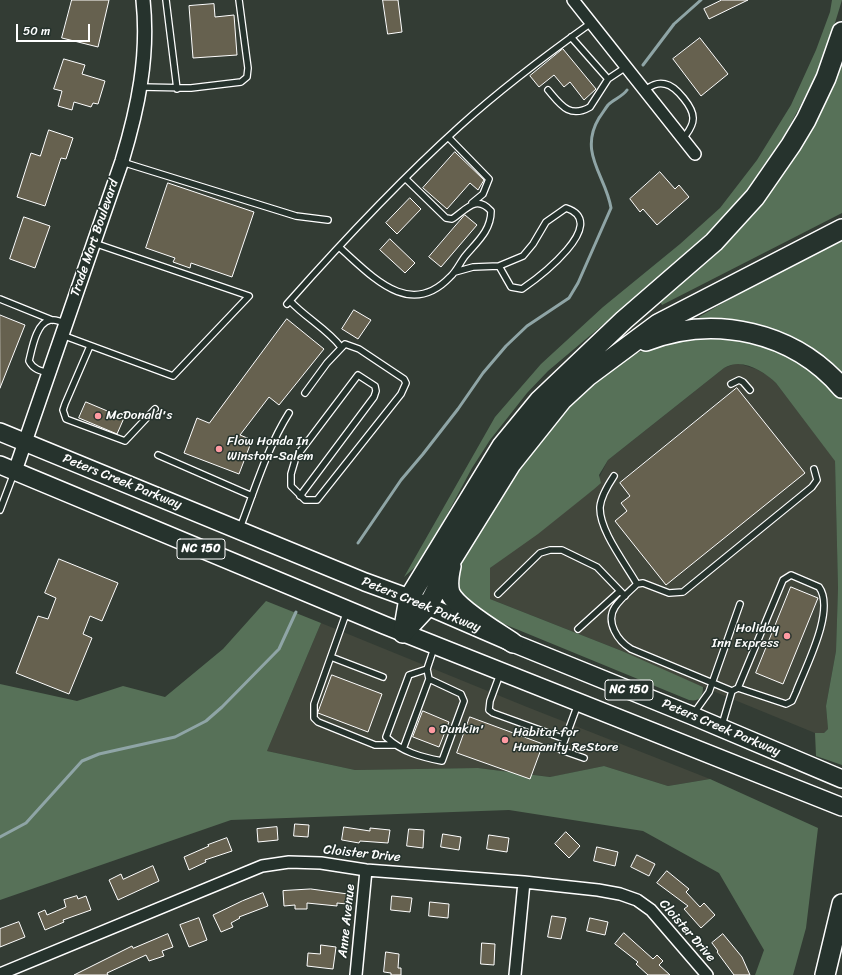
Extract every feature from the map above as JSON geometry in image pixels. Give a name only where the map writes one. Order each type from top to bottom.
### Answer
[{"type":"highway","points":[[403,633],[409,598],[502,446],[539,401],[624,320],[714,242],[755,197],[791,145],[817,99],[842,32]]},
{"type":"highway","points":[[539,401],[605,348],[647,320],[685,298],[842,217]]},
{"type":"highway","points":[[403,633],[428,606],[452,559],[511,464],[534,433],[562,400],[605,361],[658,324],[842,229]]},
{"type":"highway","points":[[605,361],[640,343],[669,333],[701,328],[738,330],[774,339],[790,346],[821,366],[842,388]]},
{"type":"highway","points":[[452,559],[448,582],[454,599],[459,606],[513,643]]},
{"type":"highway","points":[[825,975],[842,904]]},
{"type":"main road","name":"Peters Creek Parkway","points":[[0,432],[409,598],[513,643],[721,727],[836,776]]},
{"type":"main road","name":"Peters Creek Parkway","points":[[8,468],[403,633],[842,807]]},
{"type":"street","name":"Trade Mart Boulevard","points":[[8,468],[25,442],[134,124],[142,86],[146,38],[143,0]]},
{"type":"street","points":[[573,0],[695,154]]},
{"type":"street","name":"Cloister Drive","points":[[0,974],[262,866],[289,862],[321,863],[366,870],[524,882],[598,890],[636,900],[651,910],[707,975]]},
{"type":"street","name":"Anne Avenue","points":[[356,975],[366,870]]},
{"type":"street","points":[[516,975],[524,882]]},
{"type":"lane","points":[[166,0],[176,89]]},
{"type":"lane","points":[[142,86],[176,89],[232,84],[241,82],[247,77],[248,68],[239,0]]},
{"type":"lane","points":[[341,347],[335,338],[289,303],[340,247],[448,137],[511,83],[591,23]]},
{"type":"lane","points":[[571,37],[608,79]]},
{"type":"lane","points":[[548,90],[564,109],[576,112],[590,107],[608,79],[626,67]]},
{"type":"lane","points":[[645,90],[658,83],[665,84],[672,87],[689,104],[692,112],[692,127],[683,139]]},
{"type":"lane","points":[[406,179],[446,218],[452,219],[483,194],[490,179],[448,137]]},
{"type":"lane","points":[[122,162],[296,216],[328,220]]},
{"type":"lane","points":[[340,247],[386,287],[400,294],[412,296],[426,293],[437,288],[454,272],[488,229],[491,211],[487,206],[480,203],[472,204]]},
{"type":"lane","points":[[454,272],[473,267],[499,266],[523,256],[533,244],[546,222],[559,212],[566,208],[574,210],[579,215],[580,222],[577,236],[565,253],[522,289],[511,288],[499,266]]},
{"type":"lane","points":[[0,299],[52,320],[90,346],[173,376],[249,296],[94,243]]},
{"type":"lane","points":[[49,373],[37,370],[29,361],[39,328],[48,321],[52,320]]},
{"type":"lane","points":[[300,496],[374,397],[376,392],[375,386],[362,376],[358,375],[296,457],[291,474],[290,486],[300,496],[304,500],[317,500],[401,394],[406,383],[404,379],[359,349],[345,344],[341,347],[305,394]]},
{"type":"lane","points":[[90,346],[63,410],[66,419],[125,441],[155,409]]},
{"type":"lane","points":[[731,384],[739,380],[743,382],[750,390]]},
{"type":"lane","points":[[240,530],[279,429],[289,414]]},
{"type":"lane","points":[[158,455],[252,496]]},
{"type":"lane","points":[[0,510],[8,468]]},
{"type":"lane","points":[[614,476],[606,488],[600,506],[602,523],[640,583],[669,593],[683,592],[812,487],[817,480],[814,469]]},
{"type":"lane","points":[[498,594],[540,553],[550,550],[562,550],[596,567],[625,596]]},
{"type":"lane","points":[[721,727],[732,691],[738,688],[783,580],[791,575],[819,587],[823,601],[824,618],[792,701],[786,704],[738,688]]},
{"type":"lane","points":[[640,583],[625,596],[615,608],[611,621],[614,630],[623,644],[732,691]]},
{"type":"lane","points":[[578,629],[620,591]]},
{"type":"lane","points":[[693,716],[709,692],[713,683],[740,604]]},
{"type":"lane","points":[[347,610],[314,704],[314,718],[318,722],[375,745],[394,745]]},
{"type":"lane","points":[[403,749],[429,678],[427,669],[435,646]]},
{"type":"lane","points":[[331,657],[383,677]]},
{"type":"lane","points":[[427,669],[409,675],[386,737],[394,745],[418,756],[442,761],[464,701],[461,694],[429,678]]},
{"type":"lane","points":[[501,672],[490,701],[489,710],[493,713],[565,739]]},
{"type":"lane","points":[[579,702],[561,750],[584,758]]},
{"type":"shaded area","points":[[737,363],[756,369],[767,375],[776,383],[835,460],[838,588],[836,651],[826,706],[828,729],[824,733],[815,733],[664,671],[622,651],[490,599],[490,568],[593,490],[608,460],[724,368]]},
{"type":"shaded area","points":[[321,623],[527,707],[710,779],[668,786],[604,766],[551,777],[478,768],[355,770],[267,751]]},
{"type":"green space","points":[[832,0],[842,0],[827,49],[815,78],[782,140],[766,165],[738,202],[709,232],[637,296],[548,371],[527,393],[490,440],[472,468],[422,561],[404,577],[495,417],[541,364],[603,307],[680,244],[720,208],[757,160],[791,105],[816,50],[830,12]]},
{"type":"green space","points":[[842,53],[842,213],[662,305],[660,301],[698,268]]},
{"type":"green space","points":[[842,238],[842,381],[827,366],[702,322],[699,317],[774,273]]},
{"type":"green space","points":[[689,335],[740,337],[797,358],[842,399],[842,765],[816,756],[815,733],[824,733],[828,729],[826,706],[836,651],[838,588],[835,461],[776,383],[759,370],[752,367],[738,364],[724,368],[608,460],[599,475],[601,483],[593,490],[538,534],[490,568],[490,599],[622,651],[703,687],[700,698],[689,700],[482,615],[463,604],[454,577],[459,563],[513,475],[552,422],[587,388],[631,355]]},
{"type":"green space","points":[[266,601],[321,623],[267,751],[355,770],[478,768],[550,777],[604,766],[668,786],[710,779],[818,828],[806,928],[793,975],[755,975],[764,950],[719,873],[643,831],[509,810],[231,820],[0,900],[0,684],[77,701],[123,686],[165,697],[223,649]]},
{"type":"building","points":[[72,0],[109,0],[98,47],[62,38]]},
{"type":"building","points":[[383,0],[398,0],[402,32],[388,34]]},
{"type":"building","points":[[722,0],[748,0],[709,19],[704,9]]},
{"type":"building","points":[[214,4],[215,17],[234,15],[237,55],[193,58],[189,6]]},
{"type":"building","points":[[700,38],[728,74],[701,96],[673,59]]},
{"type":"building","points":[[563,49],[596,89],[584,100],[570,82],[564,87],[554,75],[539,87],[530,76]]},
{"type":"building","points":[[64,59],[85,65],[82,74],[105,81],[98,104],[93,103],[91,107],[74,102],[72,110],[58,106],[62,91],[54,89]]},
{"type":"building","points":[[49,130],[73,138],[66,159],[61,158],[45,206],[17,197],[31,153],[40,156]]},
{"type":"building","points":[[455,152],[484,180],[478,190],[470,183],[447,209],[423,188]]},
{"type":"building","points":[[660,172],[675,189],[679,185],[689,197],[657,225],[643,209],[640,212],[630,199]]},
{"type":"building","points":[[168,183],[254,212],[232,277],[191,263],[190,268],[173,262],[175,258],[146,248]]},
{"type":"building","points":[[410,198],[421,209],[397,234],[386,223]]},
{"type":"building","points":[[465,215],[477,225],[441,267],[429,257]]},
{"type":"building","points":[[24,217],[50,226],[35,268],[10,259]]},
{"type":"building","points":[[390,239],[415,263],[405,273],[380,250]]},
{"type":"building","points":[[354,310],[371,320],[358,339],[342,329]]},
{"type":"building","points":[[0,315],[25,325],[0,388]]},
{"type":"building","points":[[287,319],[324,349],[279,405],[269,397],[240,435],[252,440],[239,474],[184,453],[197,418],[209,423]]},
{"type":"building","points":[[737,388],[805,473],[666,585],[615,521],[627,511],[621,503],[630,496],[620,483]]},
{"type":"building","points":[[86,402],[124,418],[117,434],[79,418]]},
{"type":"building","points":[[59,559],[118,583],[102,621],[90,616],[83,634],[92,638],[69,694],[16,673],[38,616],[48,619],[56,598],[45,593]]},
{"type":"building","name":"Holiday Inn Express","points":[[791,587],[818,598],[783,684],[756,673]]},
{"type":"building","points":[[332,675],[382,694],[368,732],[318,713]]},
{"type":"building","points":[[423,711],[449,722],[439,747],[413,737]]},
{"type":"building","points":[[470,717],[543,744],[530,779],[457,753]]},
{"type":"building","points":[[295,824],[309,825],[308,837],[294,836]]},
{"type":"building","points":[[277,827],[278,840],[258,842],[257,829]]},
{"type":"building","points":[[344,827],[370,831],[370,828],[390,830],[388,843],[360,841],[359,843],[342,840]]},
{"type":"building","points":[[409,829],[424,830],[423,848],[407,846]]},
{"type":"building","points":[[566,832],[580,846],[569,858],[555,844]]},
{"type":"building","points":[[443,834],[461,837],[459,850],[441,847]]},
{"type":"building","points":[[489,835],[509,838],[507,852],[487,849]]},
{"type":"building","points":[[227,838],[232,851],[205,860],[206,862],[189,870],[184,857],[209,846],[208,845]]},
{"type":"building","points":[[597,847],[618,852],[615,866],[594,861]]},
{"type":"building","points":[[637,855],[655,864],[649,876],[631,867]]},
{"type":"building","points":[[153,866],[159,881],[118,900],[109,880],[121,874],[123,879]]},
{"type":"building","points":[[667,871],[689,889],[686,892],[700,907],[704,903],[715,915],[701,928],[684,909],[688,906],[657,883]]},
{"type":"building","points":[[311,889],[348,894],[347,904],[337,903],[337,906],[307,903],[307,909],[295,909],[295,905],[284,906],[283,891]]},
{"type":"building","points":[[263,893],[268,906],[239,917],[240,918],[231,923],[233,927],[221,932],[213,915]]},
{"type":"building","points":[[77,896],[78,899],[86,896],[91,910],[63,920],[64,922],[45,930],[38,913],[45,910],[47,915],[66,907],[64,900]]},
{"type":"building","points":[[392,896],[412,898],[410,912],[391,910]]},
{"type":"building","points":[[430,902],[449,904],[448,918],[429,916]]},
{"type":"building","points":[[552,916],[566,918],[561,939],[548,937]]},
{"type":"building","points":[[199,918],[207,940],[189,947],[180,925]]},
{"type":"building","points":[[590,918],[608,922],[605,935],[587,931]]},
{"type":"building","points":[[19,922],[25,937],[0,947],[0,929]]},
{"type":"building","points":[[624,933],[653,959],[657,955],[663,961],[659,965],[670,975],[648,975],[636,964],[638,962],[615,944]]},
{"type":"building","points":[[168,934],[173,947],[162,951],[164,956],[149,961],[146,955],[107,973],[108,975],[74,975],[132,946],[133,948]]},
{"type":"building","points":[[723,934],[742,957],[750,975],[734,975],[717,952],[718,951],[712,943]]},
{"type":"building","points":[[482,943],[495,944],[494,965],[481,964]]},
{"type":"building","points":[[321,945],[336,947],[333,969],[307,966],[308,953],[320,954]]},
{"type":"building","points":[[386,952],[399,954],[398,968],[401,968],[401,975],[391,975],[391,973],[384,972]]},
{"type":"waterway","points":[[643,65],[674,24],[701,0]]},
{"type":"waterway","points":[[358,543],[401,480],[458,409],[483,373],[506,346],[527,326],[569,298],[578,283],[611,208],[592,153],[591,142],[593,131],[599,118],[608,105],[627,90]]},
{"type":"waterway","points":[[0,837],[26,823],[82,761],[99,754],[175,737],[206,721],[222,707],[279,649],[296,612]]},
{"type":"place","name":"McDonald's","points":[[98,416]]},
{"type":"place","name":"Flow Honda In Winston-Salem","points":[[219,449]]},
{"type":"place","name":"Holiday Inn Express","points":[[787,636]]},
{"type":"place","name":"Dunkin'","points":[[432,730]]},
{"type":"place","name":"Habitat for Humanity ReStore","points":[[505,740]]}]
